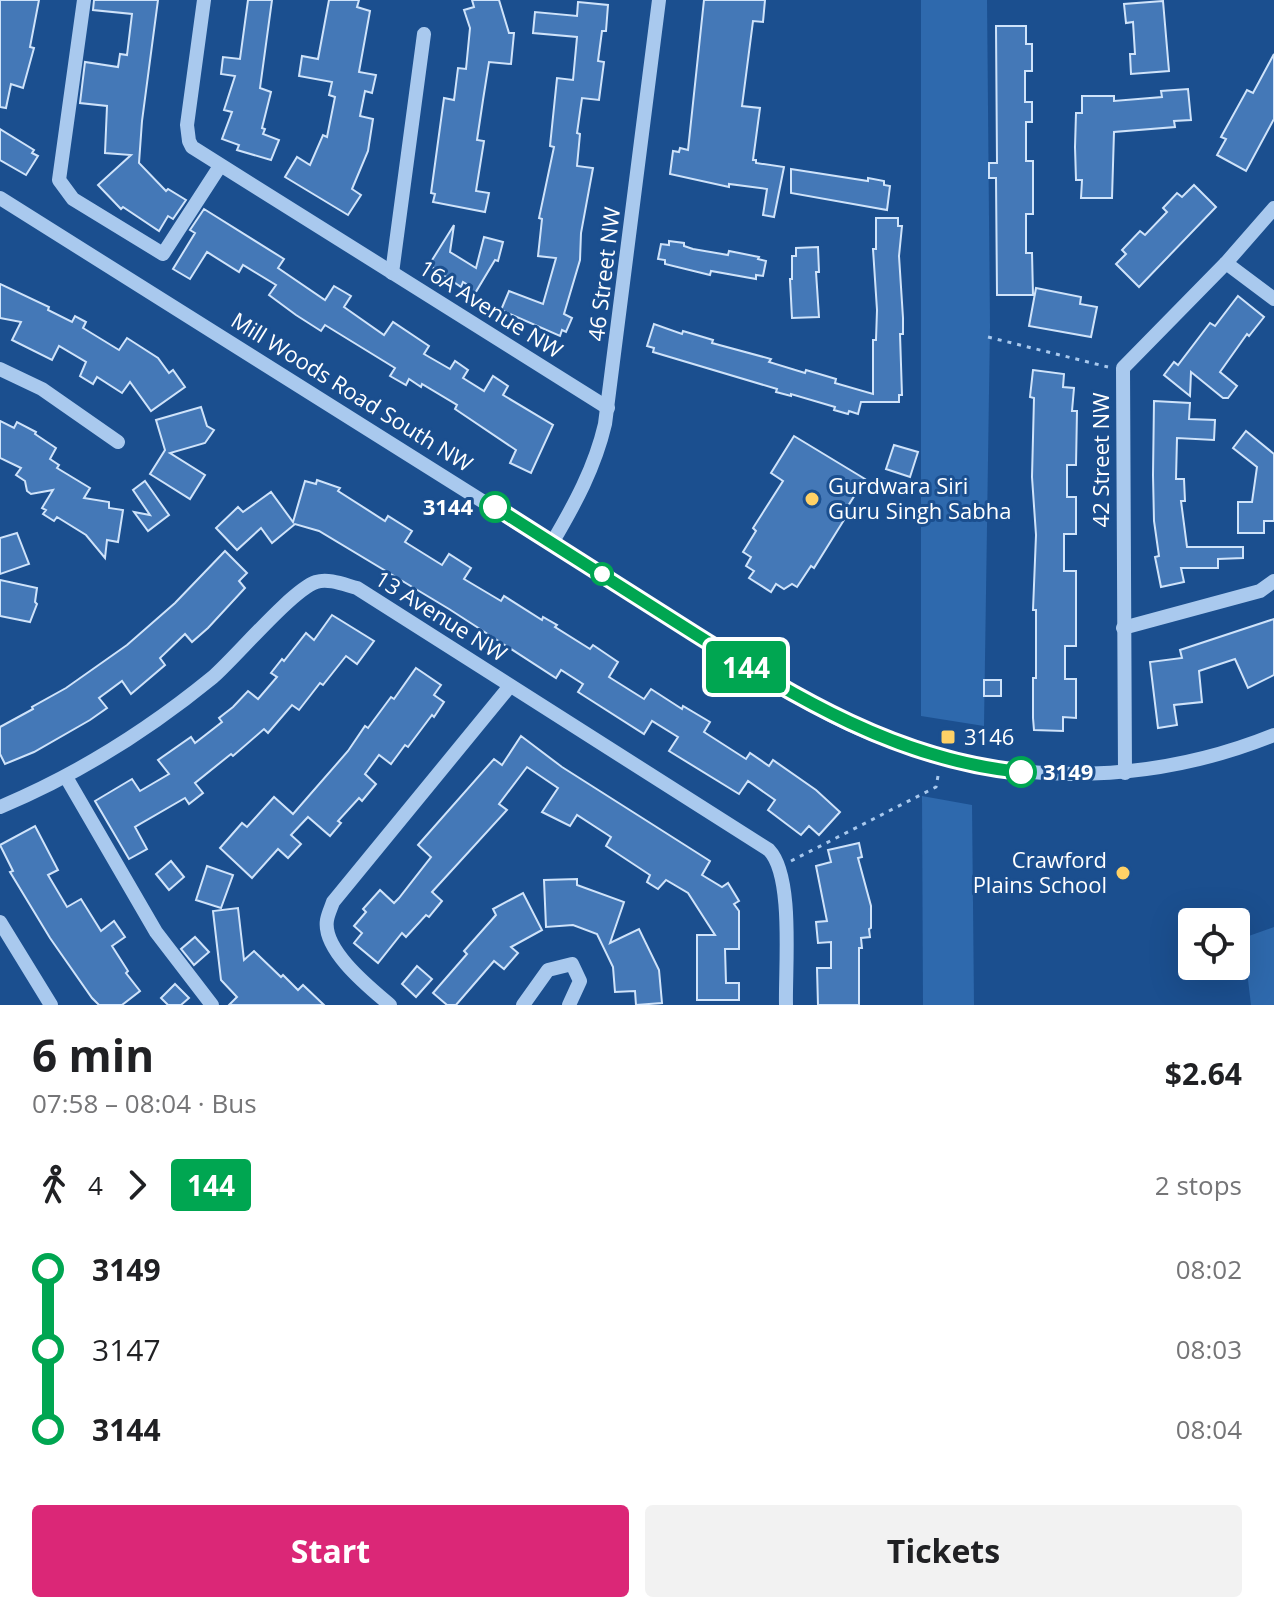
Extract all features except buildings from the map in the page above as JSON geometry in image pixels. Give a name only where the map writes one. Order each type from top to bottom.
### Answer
[{"type":"street","points":[[84,0],[59,180],[73,199],[163,254],[220,166]]},
{"type":"street","name":"16A Avenue NW","points":[[204,0],[187,125],[189,141],[199,152],[608,408]]},
{"type":"street","name":"46 Street NW","points":[[552,543],[591,471],[608,408],[659,0]]},
{"type":"street","name":"16A Avenue NW","points":[[392,273],[424,34]]},
{"type":"street","name":"Mill Woods Road South NW","points":[[0,198],[775,685],[872,735],[943,758],[999,770],[1059,774],[1125,773],[1191,762],[1274,735]]},
{"type":"street","name":"42 Street NW","points":[[1125,773],[1123,368],[1226,263],[1274,208]]},
{"type":"street","points":[[1226,263],[1274,299]]},
{"type":"street","points":[[0,369],[42,389],[118,442]]},
{"type":"street","points":[[1123,628],[1260,591],[1274,581]]},
{"type":"street","name":"13 Avenue NW","points":[[0,807],[66,777],[117,749],[216,674],[289,601],[315,582],[334,582],[357,588],[747,834],[769,850],[780,866]]},
{"type":"street","points":[[390,1005],[338,956],[326,923],[333,902],[510,686]]},
{"type":"street","points":[[66,777],[156,932],[212,1005]]},
{"type":"street","points":[[780,866],[785,887],[786,1005]]},
{"type":"street","points":[[0,922],[51,1005]]},
{"type":"street","points":[[523,1005],[548,970],[572,964],[580,981],[569,1005]]},
{"type":"path","points":[[988,337],[1108,367]]},
{"type":"path","points":[[780,866],[936,787],[938,776]]},
{"type":"shaded area","points":[[921,0],[987,0],[990,326],[984,726],[921,716]]},
{"type":"shaded area","points":[[922,796],[972,805],[974,1005],[923,1005]]},
{"type":"shaded area","points":[[1274,927],[1274,1005],[1251,1005],[1248,980],[1250,936]]},
{"type":"bus line","name":"144","points":[[495,507],[775,685],[849,724],[899,745],[943,758],[1021,772]]},
{"type":"place","name":"Gurdwara Siri Guru Singh Sabha","points":[[812,499]]},
{"type":"place","name":"3144","points":[[495,507]]},
{"type":"place","name":"3146","points":[[948,737]]},
{"type":"place","name":"3149","points":[[1021,772]]},
{"type":"place","name":"Crawford Plains School","points":[[1123,873]]}]
